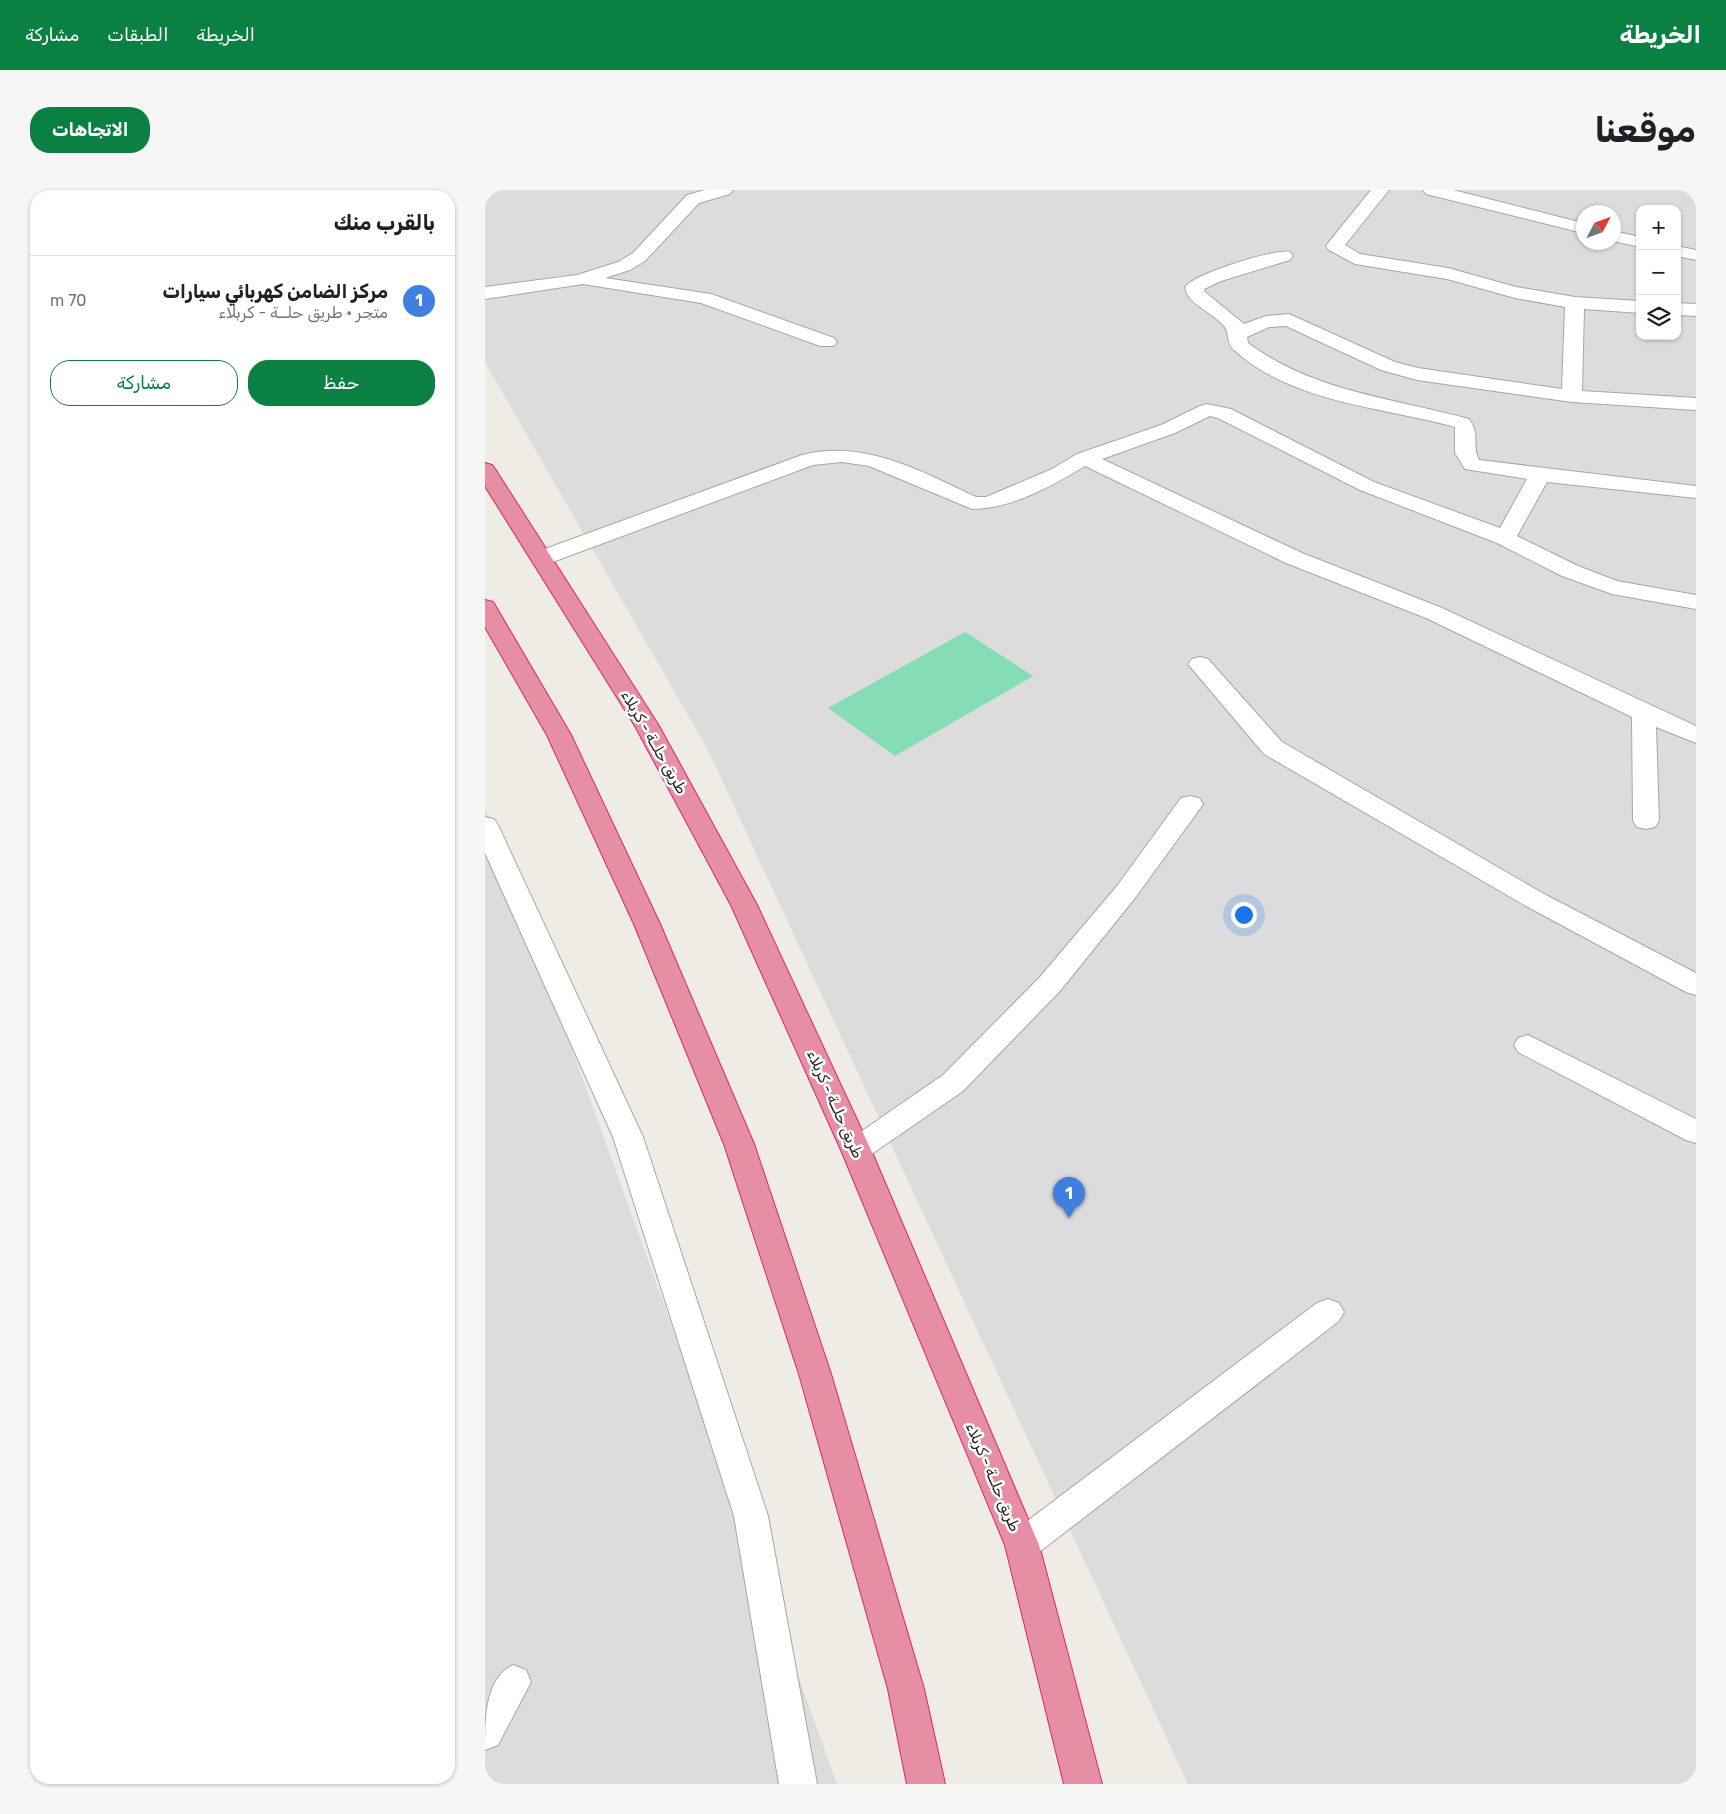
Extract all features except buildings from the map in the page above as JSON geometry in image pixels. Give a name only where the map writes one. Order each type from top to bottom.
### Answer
[{"type":"highway","name":"طريق حلــة - كربلاء","points":[[485,469],[647,726],[745,905],[856,1150],[1022,1545],[1083,1784]]},
{"type":"highway","points":[[485,607],[559,735],[647,924],[739,1144],[815,1374],[906,1689],[926,1784]]},
{"type":"street","points":[[485,293],[579,280],[624,266],[639,257],[693,199],[724,190]]},
{"type":"street","points":[[1380,190],[1335,246],[1355,258],[1449,274],[1515,292],[1575,303],[1636,307]]},
{"type":"street","points":[[1432,190],[1576,226]]},
{"type":"street","points":[[1621,238],[1636,241]]},
{"type":"street","points":[[1681,252],[1696,255]]},
{"type":"street","points":[[1284,256],[1214,277],[1194,287],[1195,294],[1235,325],[1239,345],[1282,375],[1332,391],[1462,423],[1466,429],[1465,455],[1472,465],[1540,475],[1696,492]]},
{"type":"street","points":[[579,280],[637,286],[704,298],[827,342]]},
{"type":"street","points":[[1572,396],[1575,303]]},
{"type":"street","points":[[1681,309],[1696,310]]},
{"type":"street","points":[[1237,334],[1265,322],[1289,320],[1388,366],[1417,374],[1572,396],[1696,404]]},
{"type":"street","points":[[542,558],[809,460],[828,456],[849,456],[881,465],[972,503],[986,503],[1059,473],[1084,458],[1168,429],[1207,410],[1224,413],[1367,486],[1505,538],[1570,571],[1612,587],[1696,602]]},
{"type":"street","points":[[1084,458],[1294,558],[1435,613],[1643,713],[1696,736]]},
{"type":"street","points":[[1505,538],[1540,475]]},
{"type":"street","points":[[1200,664],[1273,748],[1535,900],[1696,985]]},
{"type":"street","points":[[1643,713],[1646,820]]},
{"type":"street","points":[[856,1150],[953,1083],[1049,984],[1126,892],[1190,804]]},
{"type":"street","points":[[485,825],[631,1146],[751,1516],[797,1784]]},
{"type":"street","points":[[1528,1045],[1696,1132]]},
{"type":"street","points":[[1022,1545],[1327,1312]]},
{"type":"street","points":[[485,1732],[513,1682]]},
{"type":"shaded area","points":[[485,190],[1696,190],[1696,1784],[1188,1784],[708,750],[485,362]]},
{"type":"shaded area","points":[[485,808],[837,1784],[485,1784]]},
{"type":"green space","points":[[965,632],[1033,676],[895,756],[828,708]]},
{"type":"place","name":"مركز الضامن كهربائي سيارات","points":[[1069,1218]]}]
